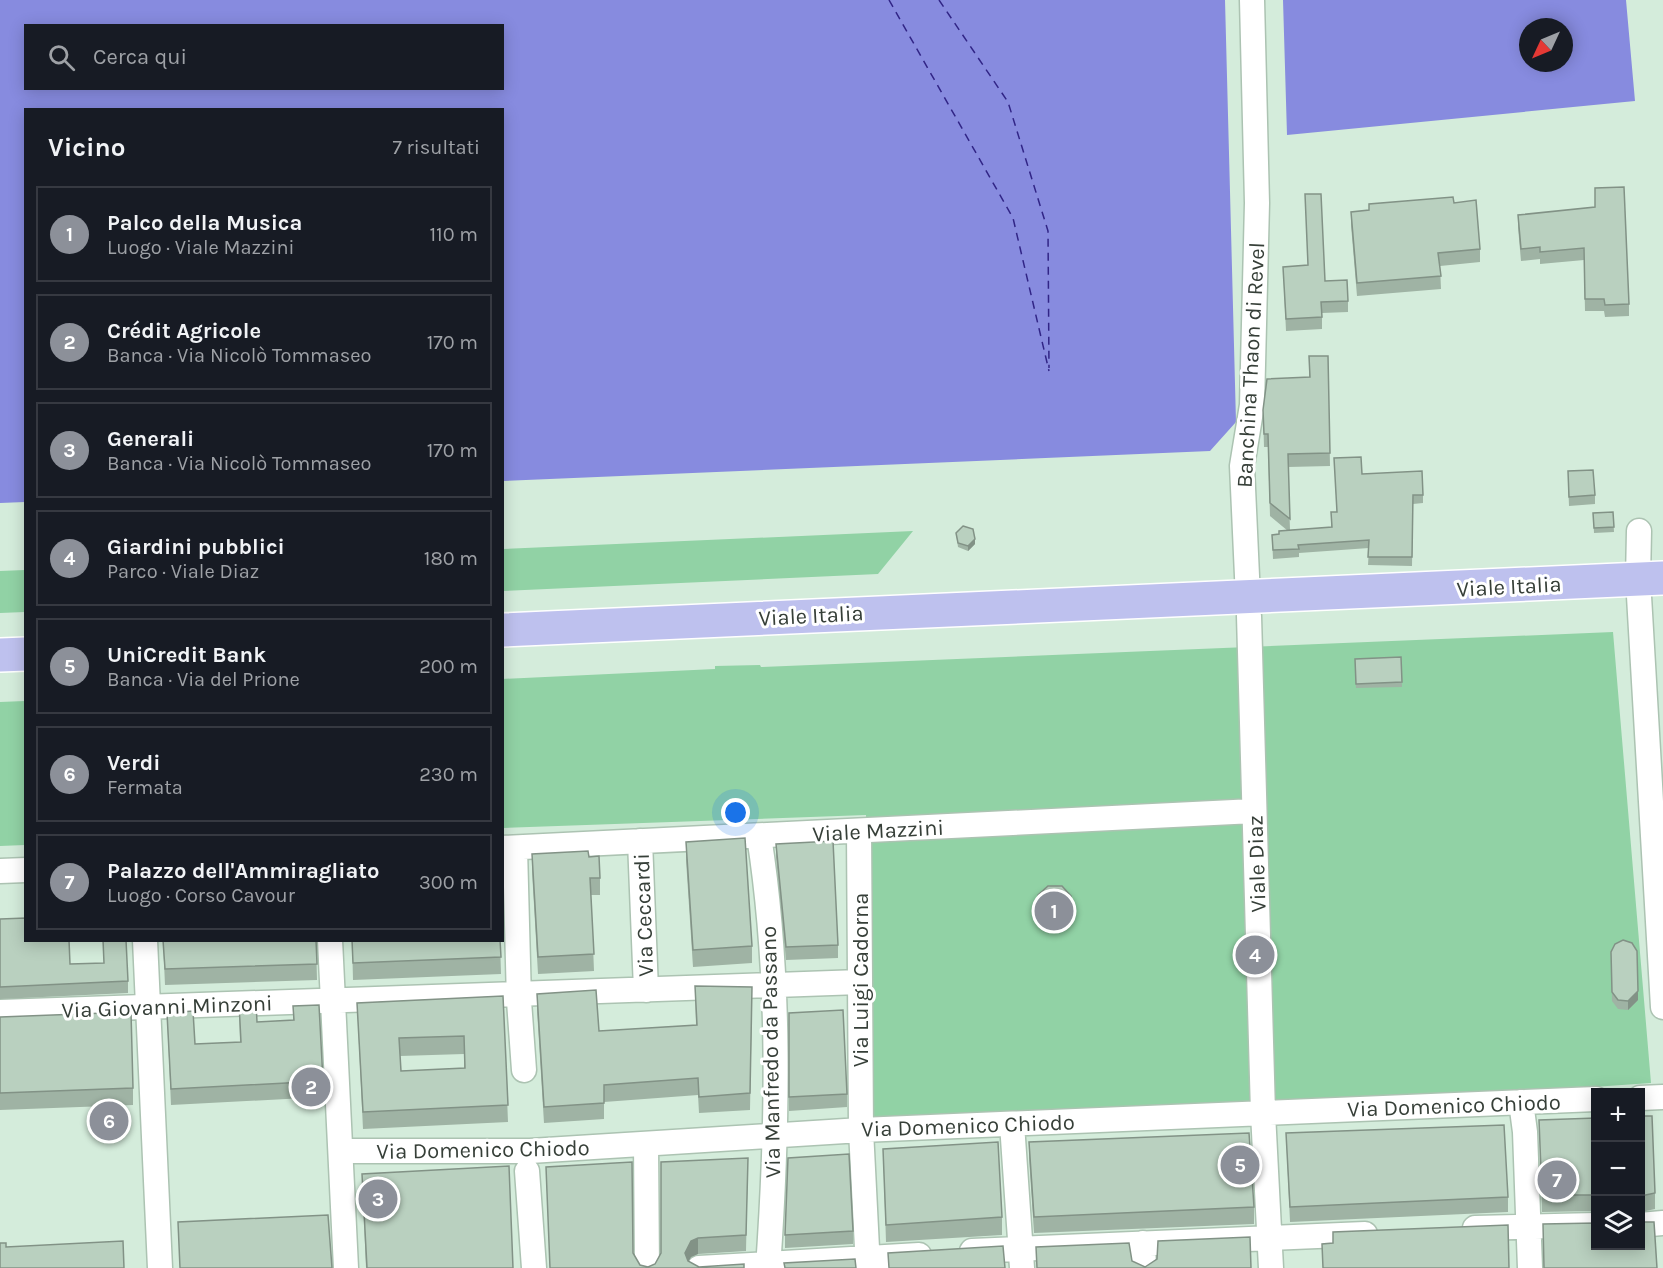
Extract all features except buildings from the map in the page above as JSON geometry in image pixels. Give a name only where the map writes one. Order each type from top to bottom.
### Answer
[{"type":"main road","name":"Viale Italia","points":[[504,631],[940,609],[1116,605],[1140,621],[1248,607],[1330,611],[1355,593],[1650,579]]},
{"type":"main road","points":[[0,655],[24,654]]},
{"type":"main road","points":[[0,674],[24,672]]},
{"type":"street","name":"Banchina Thaon di Revel","points":[[1248,607],[1242,466],[1252,405],[1257,203],[1252,0]]},
{"type":"street","points":[[1639,531],[1650,579],[1663,1006]]},
{"type":"street","name":"Viale Diaz","points":[[1248,607],[1263,1113],[1271,1268]]},
{"type":"street","name":"Viale Mazzini","points":[[509,848],[759,836],[859,841],[1254,811]]},
{"type":"street","name":"Via Manfredo da Passano","points":[[759,836],[773,985],[775,1137],[768,1267]]},
{"type":"street","name":"Via Ceccardi","points":[[640,841],[646,990]]},
{"type":"street","name":"Via Luigi Cadorna","points":[[859,841],[861,1130],[867,1263]]},
{"type":"street","points":[[509,848],[524,1070]]},
{"type":"street","points":[[0,871],[24,870]]},
{"type":"street","points":[[145,942],[160,1268]]},
{"type":"street","points":[[330,942],[346,1268]]},
{"type":"street","name":"Via Giovanni Minzoni","points":[[0,1012],[860,982]]},
{"type":"street","points":[[1645,1098],[1663,1097]]},
{"type":"street","name":"Via Domenico Chiodo","points":[[341,1151],[530,1151],[861,1130],[1591,1100]]},
{"type":"street","points":[[1521,1102],[1525,1132],[1530,1268]]},
{"type":"street","points":[[1012,1124],[1021,1258]]},
{"type":"street","points":[[646,1144],[647,1268]]},
{"type":"street","points":[[527,1171],[534,1268]]},
{"type":"street","points":[[1645,1224],[1663,1223]]},
{"type":"street","points":[[1447,1230],[1591,1225]]},
{"type":"street","points":[[699,1268],[867,1263],[944,1253],[1021,1258],[1143,1243],[1390,1233]]},
{"type":"street","points":[[1143,1243],[1144,1268]]},
{"type":"green space","points":[[913,531],[878,574],[504,591],[504,549]]},
{"type":"green space","points":[[24,570],[24,612],[0,613],[0,571]]},
{"type":"green space","points":[[1613,632],[1651,1083],[1507,1093],[874,1119],[866,815],[504,828],[504,679],[715,669],[715,666],[760,665],[761,667]]},
{"type":"green space","points":[[24,701],[24,845],[0,846],[0,702]]},
{"type":"water","points":[[0,0],[1225,0],[1236,422],[1210,451],[504,481],[504,108],[24,108],[24,502],[0,503]]},
{"type":"water","points":[[1283,0],[1626,0],[1635,101],[1287,135]]},
{"type":"ferry route","points":[[889,0],[1013,218],[1049,371]]},
{"type":"ferry route","points":[[939,0],[1008,102],[1048,231],[1049,368]]},
{"type":"place","name":"Palco della Musica","points":[[1054,911]]},
{"type":"place","name":"Giardini pubblici","points":[[1255,955]]},
{"type":"place","name":"Crédit Agricole","points":[[311,1087]]},
{"type":"place","name":"Verdi","points":[[109,1121]]},
{"type":"place","name":"UniCredit Bank","points":[[1240,1165]]},
{"type":"place","name":"Palazzo dell'Ammiragliato","points":[[1557,1180]]},
{"type":"place","name":"Generali","points":[[378,1199]]}]
